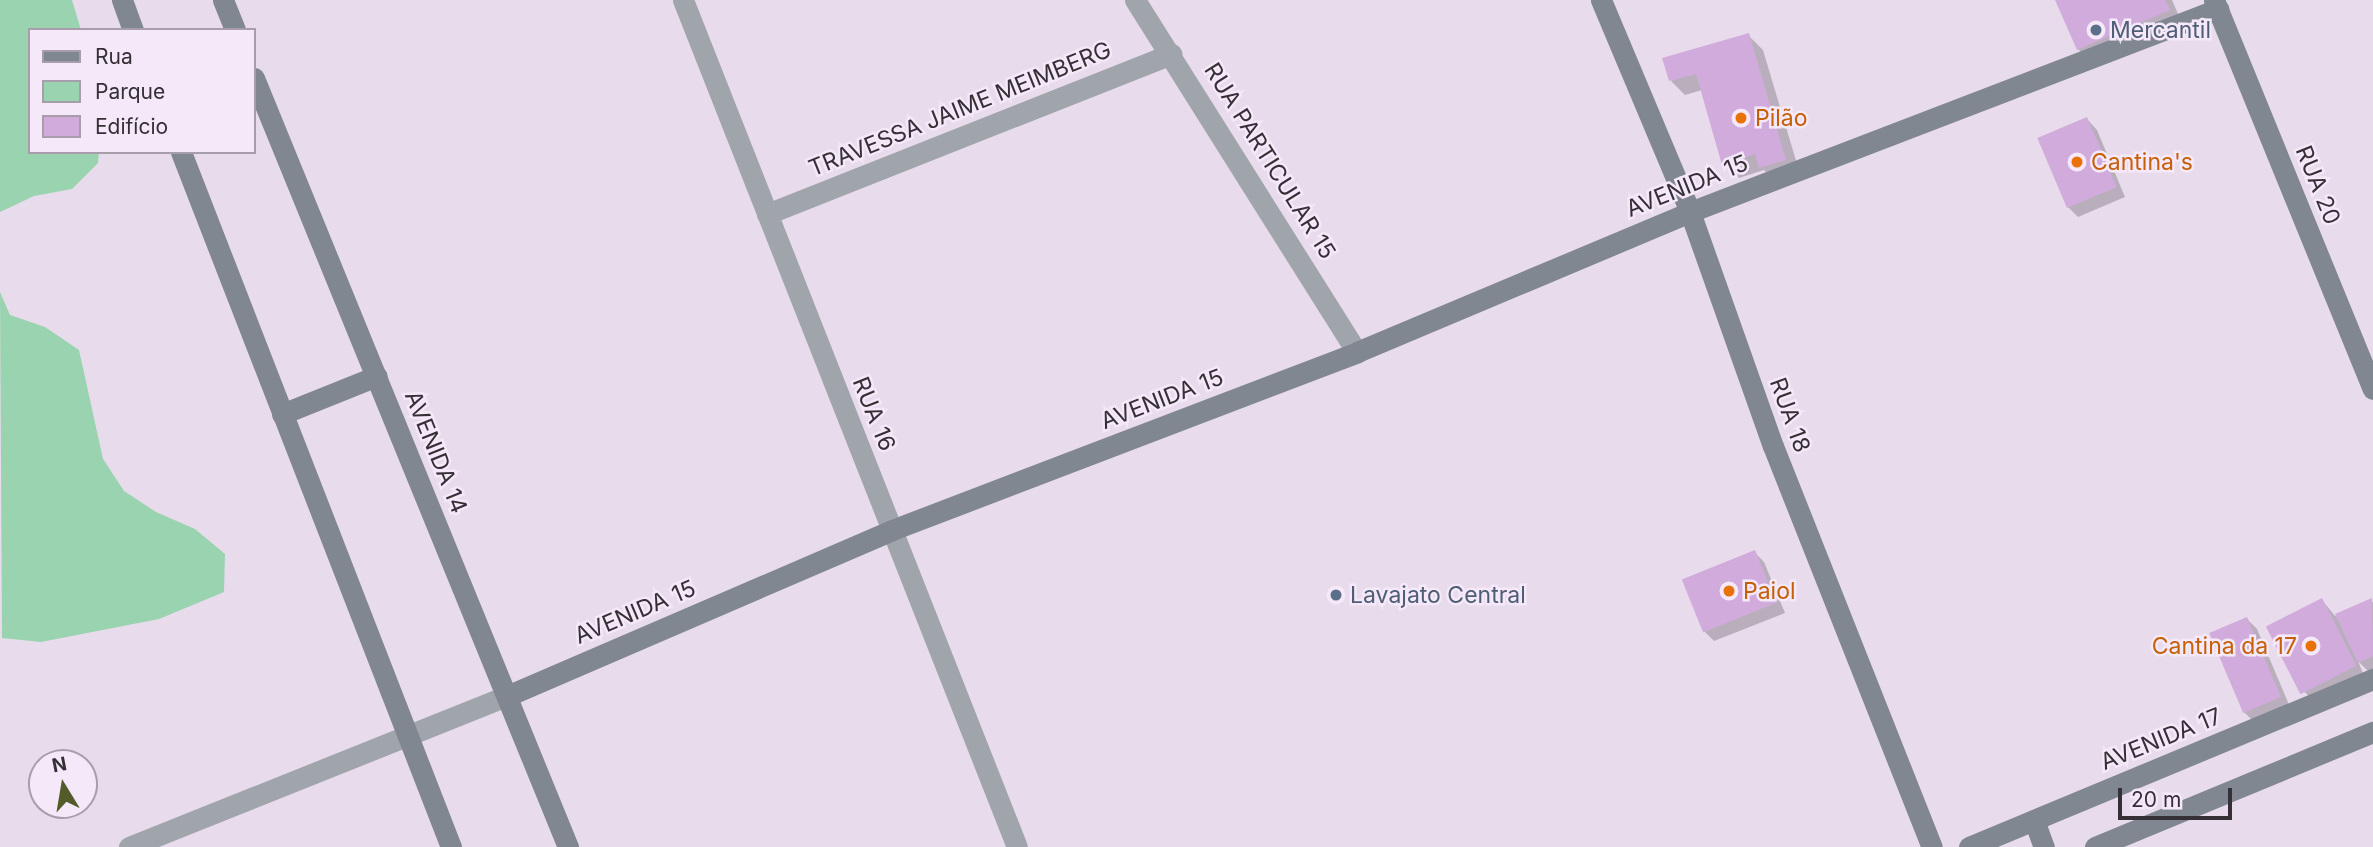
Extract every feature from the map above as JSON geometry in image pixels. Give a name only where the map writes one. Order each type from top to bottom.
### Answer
[{"type":"street","points":[[122,0],[132,28]]},
{"type":"street","points":[[223,0],[234,28]]},
{"type":"street","name":"RUA 16","points":[[683,0],[1017,847]]},
{"type":"street","name":"RUA PARTICULAR 15","points":[[1135,0],[1172,54],[1357,352]]},
{"type":"street","name":"RUA 18","points":[[1601,0],[1690,212],[1773,446],[1932,847]]},
{"type":"street","name":"AVENIDA 15","points":[[129,847],[405,734],[507,696],[892,530],[1357,352],[1690,212],[2216,4]]},
{"type":"street","name":"RUA 20","points":[[2216,4],[2373,389]]},
{"type":"street","name":"TRAVESSA JAIME MEIMBERG","points":[[767,214],[1172,54]]},
{"type":"street","name":"AVENIDA 14","points":[[256,83],[322,255],[377,376],[568,847]]},
{"type":"street","points":[[182,154],[450,847]]},
{"type":"street","points":[[282,414],[377,376]]},
{"type":"street","name":"AVENIDA 17","points":[[1969,847],[2373,679]]},
{"type":"street","points":[[2095,847],[2373,732]]},
{"type":"street","points":[[2034,820],[2044,847]]},
{"type":"green space","points":[[0,0],[72,0],[80,28],[28,28],[28,154],[99,154],[98,163],[72,189],[34,196],[0,212]]},
{"type":"green space","points":[[0,292],[10,315],[45,327],[79,350],[103,459],[124,491],[156,512],[195,529],[225,554],[224,592],[159,619],[41,642],[2,638]]},
{"type":"building","name":"Mercantil","points":[[2055,0],[2165,0],[2170,10],[2077,50]]},
{"type":"building","name":"Pilão","points":[[1749,33],[1786,160],[1759,168],[1755,154],[1722,165],[1696,74],[1669,81],[1662,58]]},
{"type":"building","name":"Cantina's","points":[[2087,117],[2117,187],[2067,208],[2037,138]]},
{"type":"building","name":"Paiol","points":[[1755,550],[1776,603],[1703,632],[1682,580]]},
{"type":"building","name":"Cantina da 17","points":[[2322,598],[2357,666],[2300,694],[2266,627]]},
{"type":"building","points":[[2372,598],[2373,656],[2358,663],[2335,614]]},
{"type":"building","points":[[2247,617],[2281,697],[2243,713],[2209,633]]},
{"type":"place","name":"Mercantil","points":[[2096,30]]},
{"type":"place","name":"Pilão","points":[[1741,118]]},
{"type":"place","name":"Cantina's","points":[[2077,162]]},
{"type":"place","name":"Paiol","points":[[1729,591]]},
{"type":"place","name":"Lavajato Central","points":[[1336,595]]},
{"type":"place","name":"Cantina da 17","points":[[2311,646]]}]
